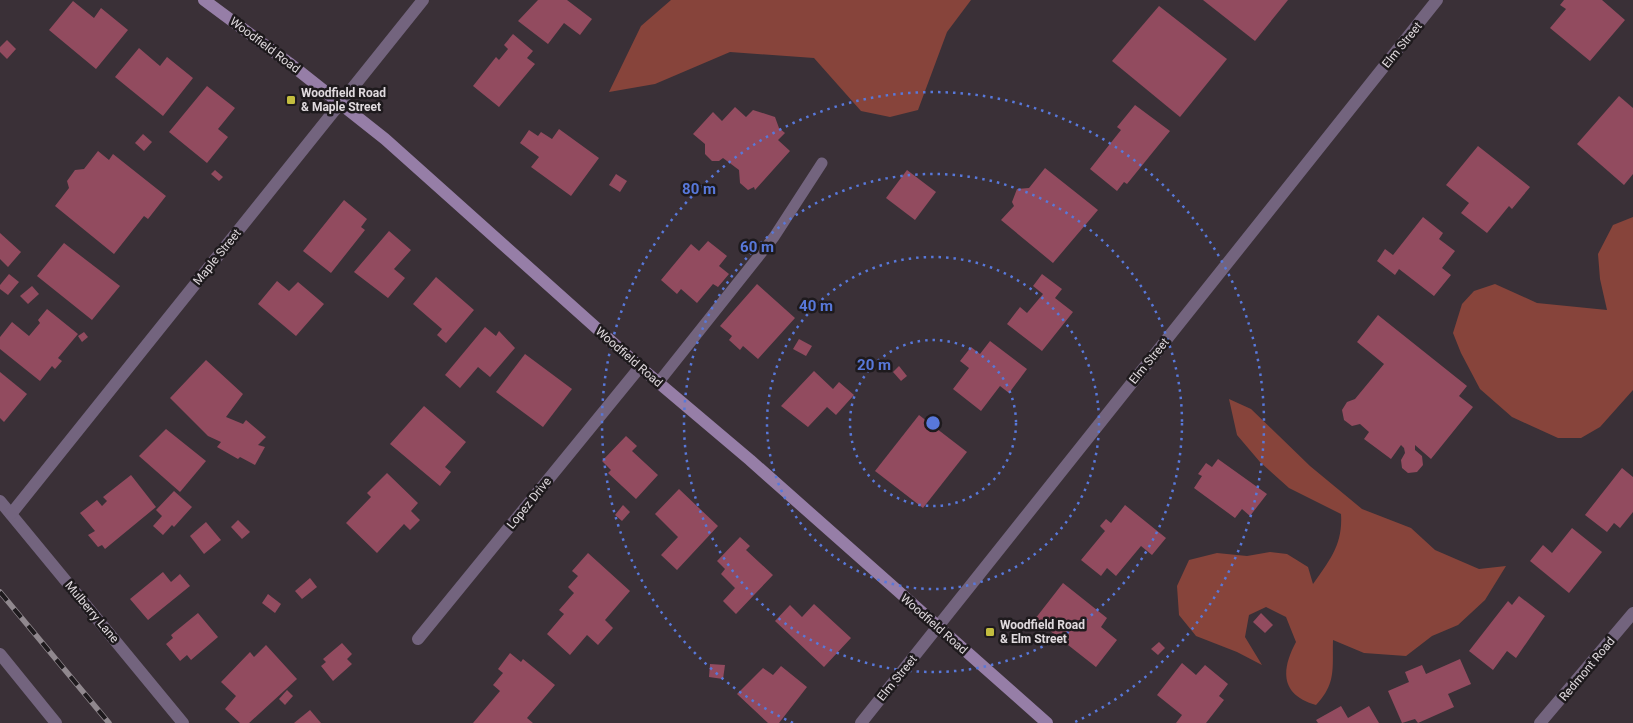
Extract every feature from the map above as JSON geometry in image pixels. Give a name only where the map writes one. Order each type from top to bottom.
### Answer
[{"type":"main road","name":"Woodfield Road","points":[[204,0],[385,139],[658,383],[750,460],[1047,723]]},
{"type":"street","name":"Maple Street","points":[[11,514],[423,0]]},
{"type":"street","name":"Elm Street","points":[[861,723],[1437,0]]},
{"type":"street","name":"Lopez Drive","points":[[418,639],[640,367]]},
{"type":"street","name":"Mulberry Lane","points":[[0,501],[183,723]]},
{"type":"street","name":"Redmont Road","points":[[1540,723],[1633,613]]},
{"type":"street","points":[[0,654],[56,723]]},
{"type":"lane","points":[[658,383],[774,237],[822,163]]},
{"type":"shaded area","points":[[671,0],[971,0],[947,32],[918,110],[890,117],[861,111],[814,58],[730,52],[655,84],[609,92],[641,26]]},
{"type":"shaded area","points":[[1633,217],[1633,390],[1600,427],[1581,438],[1558,438],[1512,417],[1480,389],[1461,353],[1453,333],[1462,304],[1474,291],[1495,284],[1537,303],[1607,310],[1600,279],[1598,254],[1613,225]]},
{"type":"shaded area","points":[[1229,399],[1251,409],[1310,466],[1362,509],[1411,528],[1435,550],[1479,569],[1506,566],[1485,600],[1458,625],[1432,636],[1406,656],[1364,653],[1333,640],[1333,667],[1330,682],[1323,697],[1316,705],[1304,701],[1296,695],[1290,688],[1287,680],[1288,662],[1296,642],[1286,617],[1266,607],[1249,615],[1245,637],[1262,665],[1237,652],[1196,636],[1179,615],[1177,586],[1189,560],[1217,553],[1247,556],[1270,552],[1287,554],[1308,567],[1313,584],[1330,559],[1340,534],[1341,514],[1289,488],[1260,462],[1237,435]]},
{"type":"building","points":[[538,0],[567,0],[592,19],[580,35],[564,23],[548,44],[518,21]]},
{"type":"building","points":[[1203,0],[1288,0],[1255,41]]},
{"type":"building","points":[[1564,0],[1602,0],[1625,20],[1590,61],[1550,28],[1566,9],[1560,5]]},
{"type":"building","points":[[73,1],[94,18],[101,8],[128,30],[96,69],[49,30]]},
{"type":"building","points":[[1159,6],[1227,59],[1180,117],[1112,61]]},
{"type":"building","points":[[513,34],[533,51],[527,58],[535,64],[499,107],[473,86],[496,57],[499,60],[508,49],[504,45]]},
{"type":"building","points":[[7,40],[16,49],[7,59],[0,52],[0,47]]},
{"type":"building","points":[[139,48],[160,66],[167,57],[193,78],[163,116],[115,77]]},
{"type":"building","points":[[207,86],[235,108],[218,129],[228,137],[207,163],[169,132]]},
{"type":"building","points":[[1619,96],[1633,108],[1633,174],[1624,185],[1577,144]]},
{"type":"building","points":[[1135,105],[1170,131],[1127,184],[1124,182],[1117,191],[1090,169],[1121,130],[1117,127]]},
{"type":"building","points":[[735,107],[746,117],[753,110],[775,117],[779,128],[785,133],[778,140],[790,151],[755,190],[754,187],[748,190],[740,183],[739,170],[723,158],[719,161],[712,161],[705,154],[705,144],[693,134],[713,112],[722,121]]},
{"type":"building","points":[[559,129],[599,158],[571,196],[531,167],[539,157],[520,143],[529,130],[538,136],[541,132],[552,139]]},
{"type":"building","points":[[143,134],[152,142],[144,151],[135,143]]},
{"type":"building","points":[[1478,146],[1530,187],[1512,209],[1509,206],[1487,233],[1461,213],[1469,203],[1446,185]]},
{"type":"building","points":[[98,151],[109,160],[113,154],[166,196],[148,219],[144,216],[114,254],[55,206],[69,188],[67,181],[75,170],[84,169]]},
{"type":"building","points":[[1045,168],[1098,210],[1053,263],[1001,220],[1014,206],[1012,202],[1017,189],[1029,188]]},
{"type":"building","points":[[215,170],[223,177],[219,181],[211,174]]},
{"type":"building","points":[[907,170],[936,192],[915,220],[886,198]]},
{"type":"building","points":[[616,174],[627,181],[620,192],[609,185]]},
{"type":"building","points":[[344,200],[367,219],[361,227],[365,230],[331,273],[303,251]]},
{"type":"building","points":[[1423,217],[1443,233],[1439,239],[1455,251],[1442,268],[1451,275],[1434,296],[1399,269],[1395,275],[1377,261],[1385,249],[1393,255]]},
{"type":"building","points":[[389,231],[411,250],[394,269],[405,278],[388,298],[354,272]]},
{"type":"building","points":[[0,233],[21,252],[8,267],[0,259]]},
{"type":"building","points":[[708,241],[727,256],[719,266],[729,274],[718,287],[713,284],[697,303],[681,289],[677,294],[661,280],[691,244],[699,251]]},
{"type":"building","points":[[64,243],[120,286],[92,320],[37,276]]},
{"type":"building","points":[[9,274],[19,282],[8,295],[0,289],[0,285]]},
{"type":"building","points":[[1042,274],[1062,289],[1055,298],[1073,312],[1042,351],[1007,324],[1020,307],[1027,313],[1043,294],[1033,286]]},
{"type":"building","points":[[436,277],[474,310],[446,343],[437,335],[442,329],[413,304]]},
{"type":"building","points":[[277,281],[289,291],[298,282],[324,304],[296,336],[258,304]]},
{"type":"building","points":[[757,284],[795,318],[758,359],[743,346],[740,350],[729,340],[732,336],[720,326]]},
{"type":"building","points":[[32,286],[39,294],[28,304],[20,296]]},
{"type":"building","points":[[47,309],[78,334],[58,358],[62,361],[55,369],[52,366],[40,381],[0,349],[0,337],[12,322],[29,336],[40,323],[38,320]]},
{"type":"building","points":[[1378,315],[1467,386],[1459,396],[1473,407],[1431,459],[1415,445],[1415,450],[1422,456],[1423,465],[1417,472],[1408,473],[1402,468],[1401,460],[1405,453],[1401,445],[1391,459],[1364,439],[1369,432],[1360,424],[1352,426],[1344,420],[1342,410],[1347,402],[1355,399],[1384,364],[1357,342]]},
{"type":"building","points":[[485,327],[496,336],[499,331],[515,348],[490,377],[478,367],[460,388],[445,375]]},
{"type":"building","points":[[84,332],[88,337],[82,342],[78,336]]},
{"type":"building","points":[[799,339],[812,346],[806,356],[793,349]]},
{"type":"building","points":[[990,341],[1027,369],[1009,393],[1000,386],[981,411],[953,389],[969,368],[960,361],[971,347],[980,354]]},
{"type":"building","points":[[525,354],[572,389],[543,427],[496,392]]},
{"type":"building","points":[[206,360],[243,394],[226,417],[243,424],[246,420],[266,437],[258,445],[265,447],[255,465],[240,457],[238,459],[217,447],[221,442],[208,436],[170,398]]},
{"type":"building","points":[[899,366],[907,376],[901,381],[893,372]]},
{"type":"building","points":[[814,371],[833,389],[839,382],[854,395],[836,415],[827,407],[808,427],[781,406]]},
{"type":"building","points":[[0,372],[27,394],[4,422],[0,418]]},
{"type":"building","points":[[424,406],[466,442],[445,467],[451,472],[440,486],[390,444]]},
{"type":"building","points":[[919,415],[967,452],[923,508],[875,471]]},
{"type":"building","points":[[166,429],[206,461],[180,492],[139,456]]},
{"type":"building","points":[[626,436],[637,446],[632,451],[658,475],[636,499],[608,473],[611,470],[602,461]]},
{"type":"building","points":[[1218,459],[1267,494],[1250,516],[1242,509],[1235,518],[1194,488],[1202,476],[1198,474],[1206,463],[1212,467]]},
{"type":"building","points":[[1622,468],[1633,477],[1633,512],[1620,528],[1614,523],[1607,532],[1585,515]]},
{"type":"building","points":[[387,473],[418,503],[411,511],[420,520],[410,530],[404,524],[377,553],[346,523],[371,497],[367,493]]},
{"type":"building","points":[[131,475],[156,507],[105,549],[102,545],[98,547],[88,535],[95,531],[80,513],[97,500],[102,506],[107,501],[103,497]]},
{"type":"building","points":[[679,489],[718,526],[677,570],[661,555],[678,537],[655,514]]},
{"type":"building","points":[[174,491],[192,507],[174,527],[172,525],[163,535],[153,526],[162,516],[156,510]]},
{"type":"building","points":[[623,505],[630,512],[622,521],[615,515]]},
{"type":"building","points":[[1125,505],[1166,538],[1152,555],[1141,546],[1116,576],[1107,568],[1101,576],[1081,560],[1105,531],[1100,526],[1106,519],[1111,523]]},
{"type":"building","points":[[238,520],[250,532],[242,539],[231,527]]},
{"type":"building","points":[[206,522],[221,540],[204,554],[190,536]]},
{"type":"building","points":[[1572,528],[1602,552],[1569,593],[1530,561],[1543,545],[1552,553]]},
{"type":"building","points":[[740,537],[750,546],[746,550],[773,575],[736,614],[723,601],[735,588],[721,574],[725,569],[717,561]]},
{"type":"building","points":[[588,553],[630,591],[605,620],[613,628],[598,645],[587,635],[570,655],[547,634],[564,614],[559,610],[574,593],[568,587],[578,576],[572,571]]},
{"type":"building","points":[[163,572],[171,582],[180,574],[190,586],[148,620],[130,599]]},
{"type":"building","points":[[310,578],[317,587],[302,599],[295,591]]},
{"type":"building","points":[[1063,583],[1107,618],[1101,627],[1117,640],[1096,667],[1035,619]]},
{"type":"building","points":[[268,594],[281,604],[275,613],[262,603]]},
{"type":"building","points":[[1519,596],[1545,616],[1516,658],[1507,651],[1493,670],[1469,651],[1508,601],[1512,605]]},
{"type":"building","points":[[814,604],[851,638],[824,667],[775,621],[790,605],[802,617]]},
{"type":"building","points":[[198,613],[218,637],[191,660],[187,655],[180,661],[166,644],[173,638],[171,635]]},
{"type":"building","points":[[1261,613],[1273,625],[1265,633],[1253,622]]},
{"type":"building","points":[[1159,642],[1165,648],[1158,655],[1151,649]]},
{"type":"building","points":[[342,643],[352,654],[347,659],[352,664],[333,681],[321,666],[326,662],[323,659]]},
{"type":"building","points":[[266,645],[297,679],[249,723],[240,723],[225,709],[236,696],[221,682],[250,652],[254,657]]},
{"type":"building","points":[[510,653],[521,662],[523,659],[555,685],[527,718],[533,723],[473,723],[500,691],[493,685],[503,673],[498,669]]},
{"type":"building","points":[[1460,659],[1471,684],[1448,694],[1454,707],[1418,723],[1415,719],[1402,723],[1388,691],[1409,682],[1405,672],[1422,665],[1426,674]]},
{"type":"building","points":[[1182,663],[1196,675],[1205,665],[1228,684],[1219,696],[1224,700],[1206,723],[1176,723],[1182,715],[1157,695]]},
{"type":"building","points":[[710,664],[725,665],[723,679],[709,677]]},
{"type":"building","points":[[781,666],[807,687],[779,723],[768,723],[737,694],[763,668],[773,675]]},
{"type":"building","points":[[287,690],[293,696],[285,705],[279,699]]},
{"type":"building","points":[[1341,706],[1348,718],[1369,706],[1379,723],[1318,723],[1316,720]]},
{"type":"building","points":[[310,710],[321,723],[294,723]]},
{"type":"railway","points":[[0,592],[109,723]]},
{"type":"place","name":"Woodfield Road & Maple Street","points":[[291,100]]},
{"type":"place","name":"Woodfield Road & Elm Street","points":[[990,632]]}]
